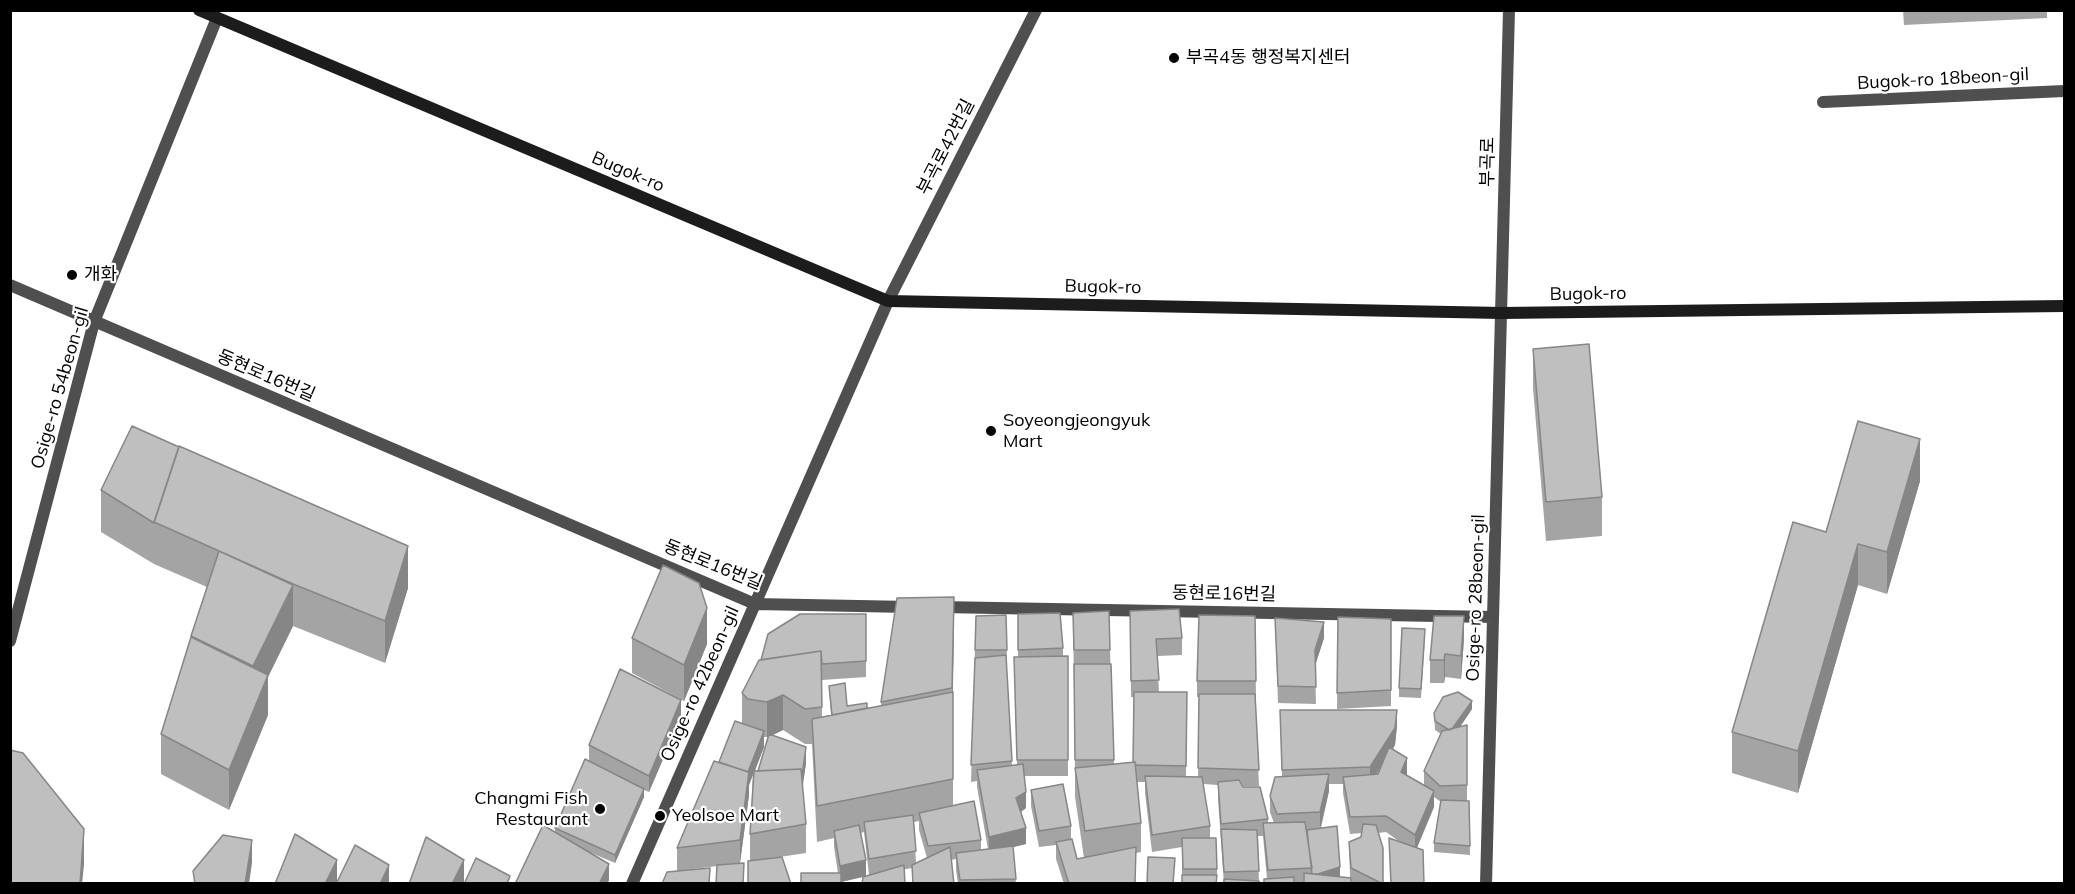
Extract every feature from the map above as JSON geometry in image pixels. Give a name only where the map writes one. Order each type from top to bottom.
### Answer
[{"type":"main road","name":"Bugok-ro","points":[[199,10],[888,301],[1502,314],[2064,306]]},
{"type":"street","name":"부곡로42번길","points":[[888,301],[1036,10]]},
{"type":"street","name":"부곡로","points":[[1502,314],[1509,10]]},
{"type":"street","name":"Osige-ro 54beon-gil","points":[[10,640],[94,322],[217,18]]},
{"type":"street","name":"Bugok-ro 18beon-gil","points":[[1824,102],[2064,91]]},
{"type":"street","name":"동현로16번길","points":[[10,285],[755,604],[1493,617]]},
{"type":"street","name":"Osige-ro 42beon-gil","points":[[632,884],[888,301]]},
{"type":"street","name":"Osige-ro 28beon-gil","points":[[1486,884],[1502,314]]},
{"type":"building","points":[[1589,344],[1602,497],[1546,502],[1533,349]]},
{"type":"building","points":[[1858,421],[1920,439],[1887,552],[1858,544],[1798,751],[1732,732],[1793,522],[1826,532]]},
{"type":"building","points":[[132,426],[179,447],[154,523],[101,490]]},
{"type":"building","points":[[179,446],[408,546],[385,621],[293,584],[154,522]]},
{"type":"building","points":[[219,551],[293,585],[253,666],[191,636]]},
{"type":"building","points":[[663,565],[699,583],[707,608],[684,665],[632,638]]},
{"type":"building","points":[[954,597],[952,688],[881,702],[897,598]]},
{"type":"building","points":[[1179,609],[1182,638],[1156,639],[1159,680],[1131,681],[1130,611]]},
{"type":"building","points":[[1109,611],[1110,650],[1074,650],[1073,613]]},
{"type":"building","points":[[1060,613],[1063,648],[1018,650],[1018,614]]},
{"type":"building","points":[[800,614],[866,614],[866,661],[822,664],[821,651],[761,660],[768,634]]},
{"type":"building","points":[[1006,615],[1007,650],[975,650],[976,616]]},
{"type":"building","points":[[1199,615],[1255,616],[1256,681],[1197,681]]},
{"type":"building","points":[[1434,616],[1464,616],[1461,656],[1445,654],[1444,660],[1430,660]]},
{"type":"building","points":[[1338,617],[1391,619],[1391,690],[1337,693]]},
{"type":"building","points":[[1275,618],[1324,622],[1315,650],[1316,687],[1278,686]]},
{"type":"building","points":[[1402,628],[1425,629],[1421,689],[1399,688]]},
{"type":"building","points":[[191,637],[268,675],[229,770],[161,734]]},
{"type":"building","points":[[821,651],[822,707],[805,709],[783,695],[767,702],[748,699],[742,693],[759,660]]},
{"type":"building","points":[[1006,655],[1012,761],[971,765],[975,658]]},
{"type":"building","points":[[1068,656],[1068,760],[1017,760],[1014,657]]},
{"type":"building","points":[[1074,664],[1111,664],[1114,760],[1075,760]]},
{"type":"building","points":[[620,669],[681,700],[649,776],[589,745]]},
{"type":"building","points":[[845,683],[847,706],[867,703],[867,708],[832,715],[829,686]]},
{"type":"building","points":[[953,692],[953,779],[817,806],[812,719]]},
{"type":"building","points":[[1134,692],[1187,692],[1186,766],[1136,765],[1133,762]]},
{"type":"building","points":[[1458,692],[1472,701],[1449,730],[1435,721],[1434,713],[1443,697]]},
{"type":"building","points":[[1199,694],[1255,694],[1259,770],[1198,768]]},
{"type":"building","points":[[1280,710],[1397,710],[1395,728],[1370,767],[1282,770]]},
{"type":"building","points":[[735,721],[764,731],[748,772],[719,762]]},
{"type":"building","points":[[1467,725],[1467,785],[1440,786],[1424,771],[1442,731]]},
{"type":"building","points":[[769,734],[806,747],[802,776],[801,769],[758,771]]},
{"type":"building","points":[[1389,747],[1407,758],[1401,772],[1434,791],[1415,835],[1386,816],[1350,817],[1343,777],[1378,774]]},
{"type":"building","points":[[10,750],[23,753],[84,829],[80,884],[10,884]]},
{"type":"building","points":[[585,759],[644,789],[615,855],[555,828]]},
{"type":"building","points":[[714,761],[749,772],[740,840],[677,848]]},
{"type":"building","points":[[1135,762],[1141,823],[1085,831],[1075,768]]},
{"type":"building","points":[[1023,764],[1026,792],[1016,798],[1026,828],[989,837],[977,770]]},
{"type":"building","points":[[801,769],[806,824],[750,834],[754,771]]},
{"type":"building","points":[[1329,774],[1320,812],[1277,814],[1270,796],[1275,777]]},
{"type":"building","points":[[1145,776],[1202,777],[1210,826],[1152,835]]},
{"type":"building","points":[[1239,780],[1243,787],[1260,787],[1268,819],[1221,824],[1218,782]]},
{"type":"building","points":[[1063,784],[1071,826],[1039,831],[1031,790]]},
{"type":"building","points":[[1441,800],[1469,801],[1470,846],[1434,843]]},
{"type":"building","points":[[974,801],[981,840],[928,846],[919,813]]},
{"type":"building","points":[[913,815],[916,851],[869,859],[864,822]]},
{"type":"building","points":[[1305,822],[1312,868],[1268,870],[1263,823]]},
{"type":"building","points":[[1363,824],[1376,825],[1383,848],[1383,884],[1351,868],[1349,842],[1361,837]]},
{"type":"building","points":[[543,825],[609,864],[599,884],[515,884]]},
{"type":"building","points":[[859,825],[866,860],[840,866],[834,831]]},
{"type":"building","points":[[1337,826],[1340,867],[1312,874],[1307,830]]},
{"type":"building","points":[[1221,829],[1257,830],[1259,871],[1224,872]]},
{"type":"building","points":[[295,834],[337,860],[325,884],[275,884]]},
{"type":"building","points":[[223,835],[252,840],[245,884],[195,884],[193,871]]},
{"type":"building","points":[[426,837],[464,860],[452,884],[409,884]]},
{"type":"building","points":[[1182,838],[1216,838],[1217,869],[1183,869]]},
{"type":"building","points":[[1389,838],[1423,850],[1424,884],[1391,884]]},
{"type":"building","points":[[1072,839],[1077,859],[1136,847],[1135,884],[1069,884],[1056,842]]},
{"type":"building","points":[[355,845],[389,865],[380,884],[336,884]]},
{"type":"building","points":[[1013,846],[1016,879],[960,880],[956,853]]},
{"type":"building","points":[[950,847],[954,884],[913,884],[912,865]]},
{"type":"building","points":[[782,857],[791,884],[748,884],[748,861]]},
{"type":"building","points":[[1148,857],[1175,858],[1173,884],[1147,884]]},
{"type":"building","points":[[476,858],[510,876],[507,884],[464,884]]},
{"type":"building","points":[[744,863],[743,884],[716,884],[717,865]]},
{"type":"building","points":[[904,865],[905,884],[862,884],[863,877]]},
{"type":"building","points":[[710,868],[709,884],[662,884],[667,872]]},
{"type":"building","points":[[801,873],[841,873],[841,884],[801,884]]},
{"type":"building","points":[[1304,873],[1351,878],[1351,884],[1304,884]]},
{"type":"building","points":[[1182,875],[1217,875],[1216,884],[1182,884]]},
{"type":"building","points":[[1294,877],[1294,884],[1264,884],[1264,879]]},
{"type":"building","points":[[1224,879],[1259,881],[1259,884],[1224,884]]},
{"type":"place","name":"부곡4동 행정복지센터","points":[[1174,58]]},
{"type":"place","name":"개화","points":[[72,275]]},
{"type":"place","name":"Soyeongjeongyuk Mart","points":[[991,431]]},
{"type":"place","name":"Changmi Fish Restaurant","points":[[600,809]]},
{"type":"place","name":"Yeolsoe Mart","points":[[660,816]]}]
